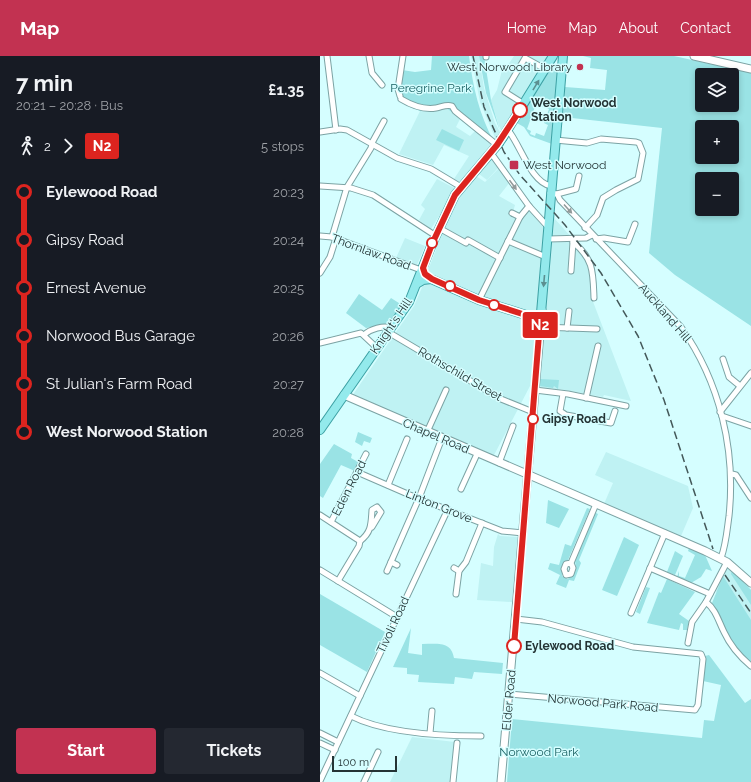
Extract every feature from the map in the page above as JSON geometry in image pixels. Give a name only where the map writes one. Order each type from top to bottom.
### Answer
[{"type":"main road","points":[[422,269],[425,274],[432,279],[479,300],[532,317],[538,316],[542,310],[563,56]]},
{"type":"main road","points":[[549,63],[558,65],[562,68]]},
{"type":"main road","name":"Knight's Hill","points":[[320,430],[409,302],[450,204],[461,187],[502,139],[549,63]]},
{"type":"main road","points":[[418,283],[423,280],[432,279]]},
{"type":"street","points":[[327,56],[336,130]]},
{"type":"street","points":[[369,56],[372,73],[382,85]]},
{"type":"street","points":[[402,56],[398,89],[400,98],[415,105],[428,108],[448,105],[452,106],[455,111],[502,139]]},
{"type":"street","points":[[694,56],[751,69]]},
{"type":"street","points":[[524,104],[505,92],[525,58],[549,63]]},
{"type":"street","points":[[320,273],[330,256],[347,188],[371,148],[384,121]]},
{"type":"street","points":[[320,132],[348,130],[398,159],[437,172],[461,187]]},
{"type":"street","name":"Auckland Hill","points":[[502,139],[528,165],[542,182],[553,191],[585,228],[681,327],[692,344],[710,379],[727,436],[732,474],[728,528],[724,560],[706,602],[692,622],[688,643]]},
{"type":"street","points":[[555,140],[587,143],[601,139],[637,142],[643,151],[638,179],[603,198],[597,215],[585,228]]},
{"type":"street","points":[[491,153],[529,206],[549,228]]},
{"type":"street","points":[[553,191],[577,189],[579,176]]},
{"type":"street","points":[[320,186],[347,188],[373,195],[437,232],[466,243],[468,240],[500,258]]},
{"type":"street","points":[[479,300],[520,217],[529,206]]},
{"type":"street","points":[[512,213],[520,217]]},
{"type":"street","points":[[548,239],[573,240],[594,237],[628,242],[635,224]]},
{"type":"street","name":"Thornlaw Road","points":[[320,236],[334,238],[422,269]]},
{"type":"street","points":[[571,271],[573,240]]},
{"type":"street","points":[[573,240],[580,248],[593,269],[594,298]]},
{"type":"street","points":[[508,241],[546,257]]},
{"type":"street","name":"Elder Road","points":[[501,782],[542,310]]},
{"type":"street","points":[[567,328],[569,311]]},
{"type":"street","points":[[532,317],[540,322],[540,327],[597,329]]},
{"type":"street","points":[[364,335],[369,331],[387,326],[390,330]]},
{"type":"street","name":"Rothschild Street","points":[[390,330],[501,399],[533,412]]},
{"type":"street","points":[[320,343],[359,333],[364,335],[378,348]]},
{"type":"street","points":[[586,398],[598,346]]},
{"type":"street","points":[[723,359],[729,377],[740,386]]},
{"type":"street","points":[[751,373],[740,386],[721,414],[751,426]]},
{"type":"street","points":[[427,432],[446,390]]},
{"type":"street","points":[[535,390],[626,406]]},
{"type":"street","points":[[563,394],[560,411],[566,415],[612,423],[615,411]]},
{"type":"street","name":"Chapel Road","points":[[344,395],[528,475]]},
{"type":"street","points":[[499,463],[513,426]]},
{"type":"street","points":[[386,571],[419,498],[442,438]]},
{"type":"street","points":[[388,485],[407,439]]},
{"type":"street","name":"Eden Road","points":[[331,522],[366,454]]},
{"type":"street","points":[[461,489],[477,454]]},
{"type":"street","name":"Linton Grove","points":[[357,472],[502,531],[523,533]]},
{"type":"street","points":[[732,474],[735,475],[751,498]]},
{"type":"street","points":[[528,475],[724,560],[751,584]]},
{"type":"street","points":[[571,563],[596,504]]},
{"type":"street","name":"Tivoli Road","points":[[320,781],[448,509]]},
{"type":"street","points":[[320,515],[360,541]]},
{"type":"street","points":[[456,594],[460,571],[466,562],[482,523]]},
{"type":"street","points":[[338,581],[359,546],[360,541],[366,537],[372,527]]},
{"type":"street","points":[[631,613],[665,534]]},
{"type":"street","points":[[391,562],[397,565]]},
{"type":"street","points":[[454,568],[460,571]]},
{"type":"street","points":[[650,568],[710,594]]},
{"type":"street","points":[[320,570],[397,617]]},
{"type":"street","points":[[706,602],[714,609],[733,648],[751,666]]},
{"type":"street","name":"Norwood Park Road","points":[[509,694],[696,710],[702,655],[633,647],[542,622],[516,619]]},
{"type":"street","points":[[320,673],[360,696]]},
{"type":"street","points":[[430,733],[432,711]]},
{"type":"street","points":[[351,716],[381,728],[481,736]]},
{"type":"street","points":[[320,733],[338,742]]},
{"type":"street","points":[[320,743],[335,750]]},
{"type":"street","points":[[453,782],[457,743]]},
{"type":"street","points":[[364,782],[378,752]]},
{"type":"shaded area","points":[[471,56],[479,56],[484,88],[495,123],[500,132],[496,140],[480,102]]},
{"type":"shaded area","points":[[514,56],[550,56],[502,132],[491,100],[497,90],[502,70],[504,71]]},
{"type":"shaded area","points":[[445,107],[460,119],[456,127],[470,136],[475,131],[492,144],[460,182],[454,179],[469,156],[444,145],[433,165],[399,154],[420,111]]},
{"type":"shaded area","points":[[492,158],[499,167],[487,180],[479,174]]},
{"type":"shaded area","points":[[500,167],[510,182],[499,196],[515,205],[513,212],[523,217],[529,210],[543,227],[553,232],[554,218],[592,260],[592,299],[631,401],[604,395],[603,397],[565,390],[530,386],[493,457],[352,396],[414,306],[423,285],[435,283],[438,277],[429,274],[428,270],[436,250],[434,249],[441,230],[457,238],[458,235],[443,227],[459,197],[476,176],[485,182]]},
{"type":"shaded area","points":[[437,179],[456,189],[431,229],[419,220],[425,209],[421,205]]},
{"type":"shaded area","points":[[405,238],[425,246],[417,265],[396,258]]},
{"type":"shaded area","points":[[606,452],[688,486],[693,508],[681,536],[604,504],[613,483],[595,475]]},
{"type":"shaded area","points":[[498,534],[500,536],[519,537],[512,602],[477,600],[481,563],[493,566],[494,547]]},
{"type":"shaded area","points":[[727,567],[732,570],[751,590],[751,653],[716,591]]},
{"type":"shaded area","points":[[412,737],[455,742],[451,782],[390,782]]},
{"type":"green space","name":"Peregrine Park","points":[[432,56],[469,56],[477,100],[484,121],[494,142],[492,144],[445,107],[420,111],[402,103],[400,91],[402,70],[415,72],[431,70]]},
{"type":"green space","points":[[479,56],[484,56],[491,100],[500,131],[486,93]]},
{"type":"green space","points":[[583,56],[674,56],[728,68],[695,68],[695,112],[739,112],[739,70],[751,73],[751,326],[675,275],[649,253],[662,128],[563,117],[565,87],[605,90],[607,70],[590,68],[591,58]]},
{"type":"green space","points":[[553,69],[559,74],[552,144],[530,136],[524,127],[515,122],[548,70]],"holes":[[[536,104],[549,109],[544,123],[548,125],[544,136],[536,133],[535,136],[530,134],[531,131],[527,129]]]},
{"type":"green space","points":[[442,129],[464,140],[459,151],[436,140]]},
{"type":"green space","points":[[359,294],[382,310],[391,298],[402,305],[387,324],[366,328],[346,313]]},
{"type":"green space","points":[[540,379],[559,380],[558,389],[554,386],[553,388],[540,386]]},
{"type":"green space","points":[[358,432],[372,438],[370,443],[364,441],[362,446],[355,442]]},
{"type":"green space","points":[[334,444],[352,454],[351,458],[360,463],[355,471],[341,465],[323,498],[320,496],[320,464]]},
{"type":"green space","points":[[548,500],[569,509],[559,528],[546,523]]},
{"type":"green space","points":[[587,508],[590,509],[568,560],[562,566],[562,576],[568,579],[574,572],[576,567],[575,561],[594,512],[598,514],[579,560],[581,563],[574,581],[569,580],[566,588],[556,584],[560,575],[548,569],[550,563],[559,565],[565,544],[571,546]]},
{"type":"green space","points":[[624,537],[639,545],[617,596],[602,590]]},
{"type":"green space","points":[[689,548],[705,555],[712,571],[706,569],[701,577],[691,583],[677,577],[679,571],[679,576],[685,578],[695,555],[688,551]]},
{"type":"green space","points":[[675,551],[683,556],[675,575],[667,572]]},
{"type":"green space","points":[[732,570],[751,590],[751,605],[731,574]]},
{"type":"green space","points":[[723,576],[751,620],[751,662],[733,642],[712,603]]},
{"type":"green space","points":[[667,579],[695,592],[679,614],[689,621],[687,630],[683,630],[683,624],[681,623],[679,630],[647,623],[659,592],[661,593]]},
{"type":"green space","points":[[646,587],[650,588],[640,614],[636,612]]},
{"type":"green space","points":[[320,594],[385,632],[367,672],[320,645]]},
{"type":"green space","points":[[411,628],[408,653],[422,655],[422,644],[443,645],[450,649],[454,658],[503,663],[502,674],[474,672],[472,679],[455,677],[454,684],[418,682],[419,675],[407,674],[407,668],[393,667]]},
{"type":"green space","name":"Norwood Park","points":[[709,655],[745,703],[751,699],[751,782],[507,782],[512,719],[702,738],[704,720],[714,721],[721,685],[703,681],[705,656]]},
{"type":"railway","points":[[473,56],[484,107],[504,152],[520,175],[565,225],[601,273],[638,336],[664,400],[713,549]]},
{"type":"railway","points":[[725,575],[751,613]]},
{"type":"bus line","name":"N2","points":[[514,646],[540,322],[536,318],[479,300],[432,279],[425,274],[423,268],[432,244],[455,195],[467,179],[491,153],[508,130],[520,110]]},
{"type":"place","name":"West Norwood Library","points":[[580,67]]},
{"type":"place","name":"West Norwood Station","points":[[520,110]]},
{"type":"place","name":"West Norwood","points":[[514,165]]},
{"type":"place","name":"Gipsy Road","points":[[533,419]]},
{"type":"place","name":"Eylewood Road","points":[[514,646]]}]
